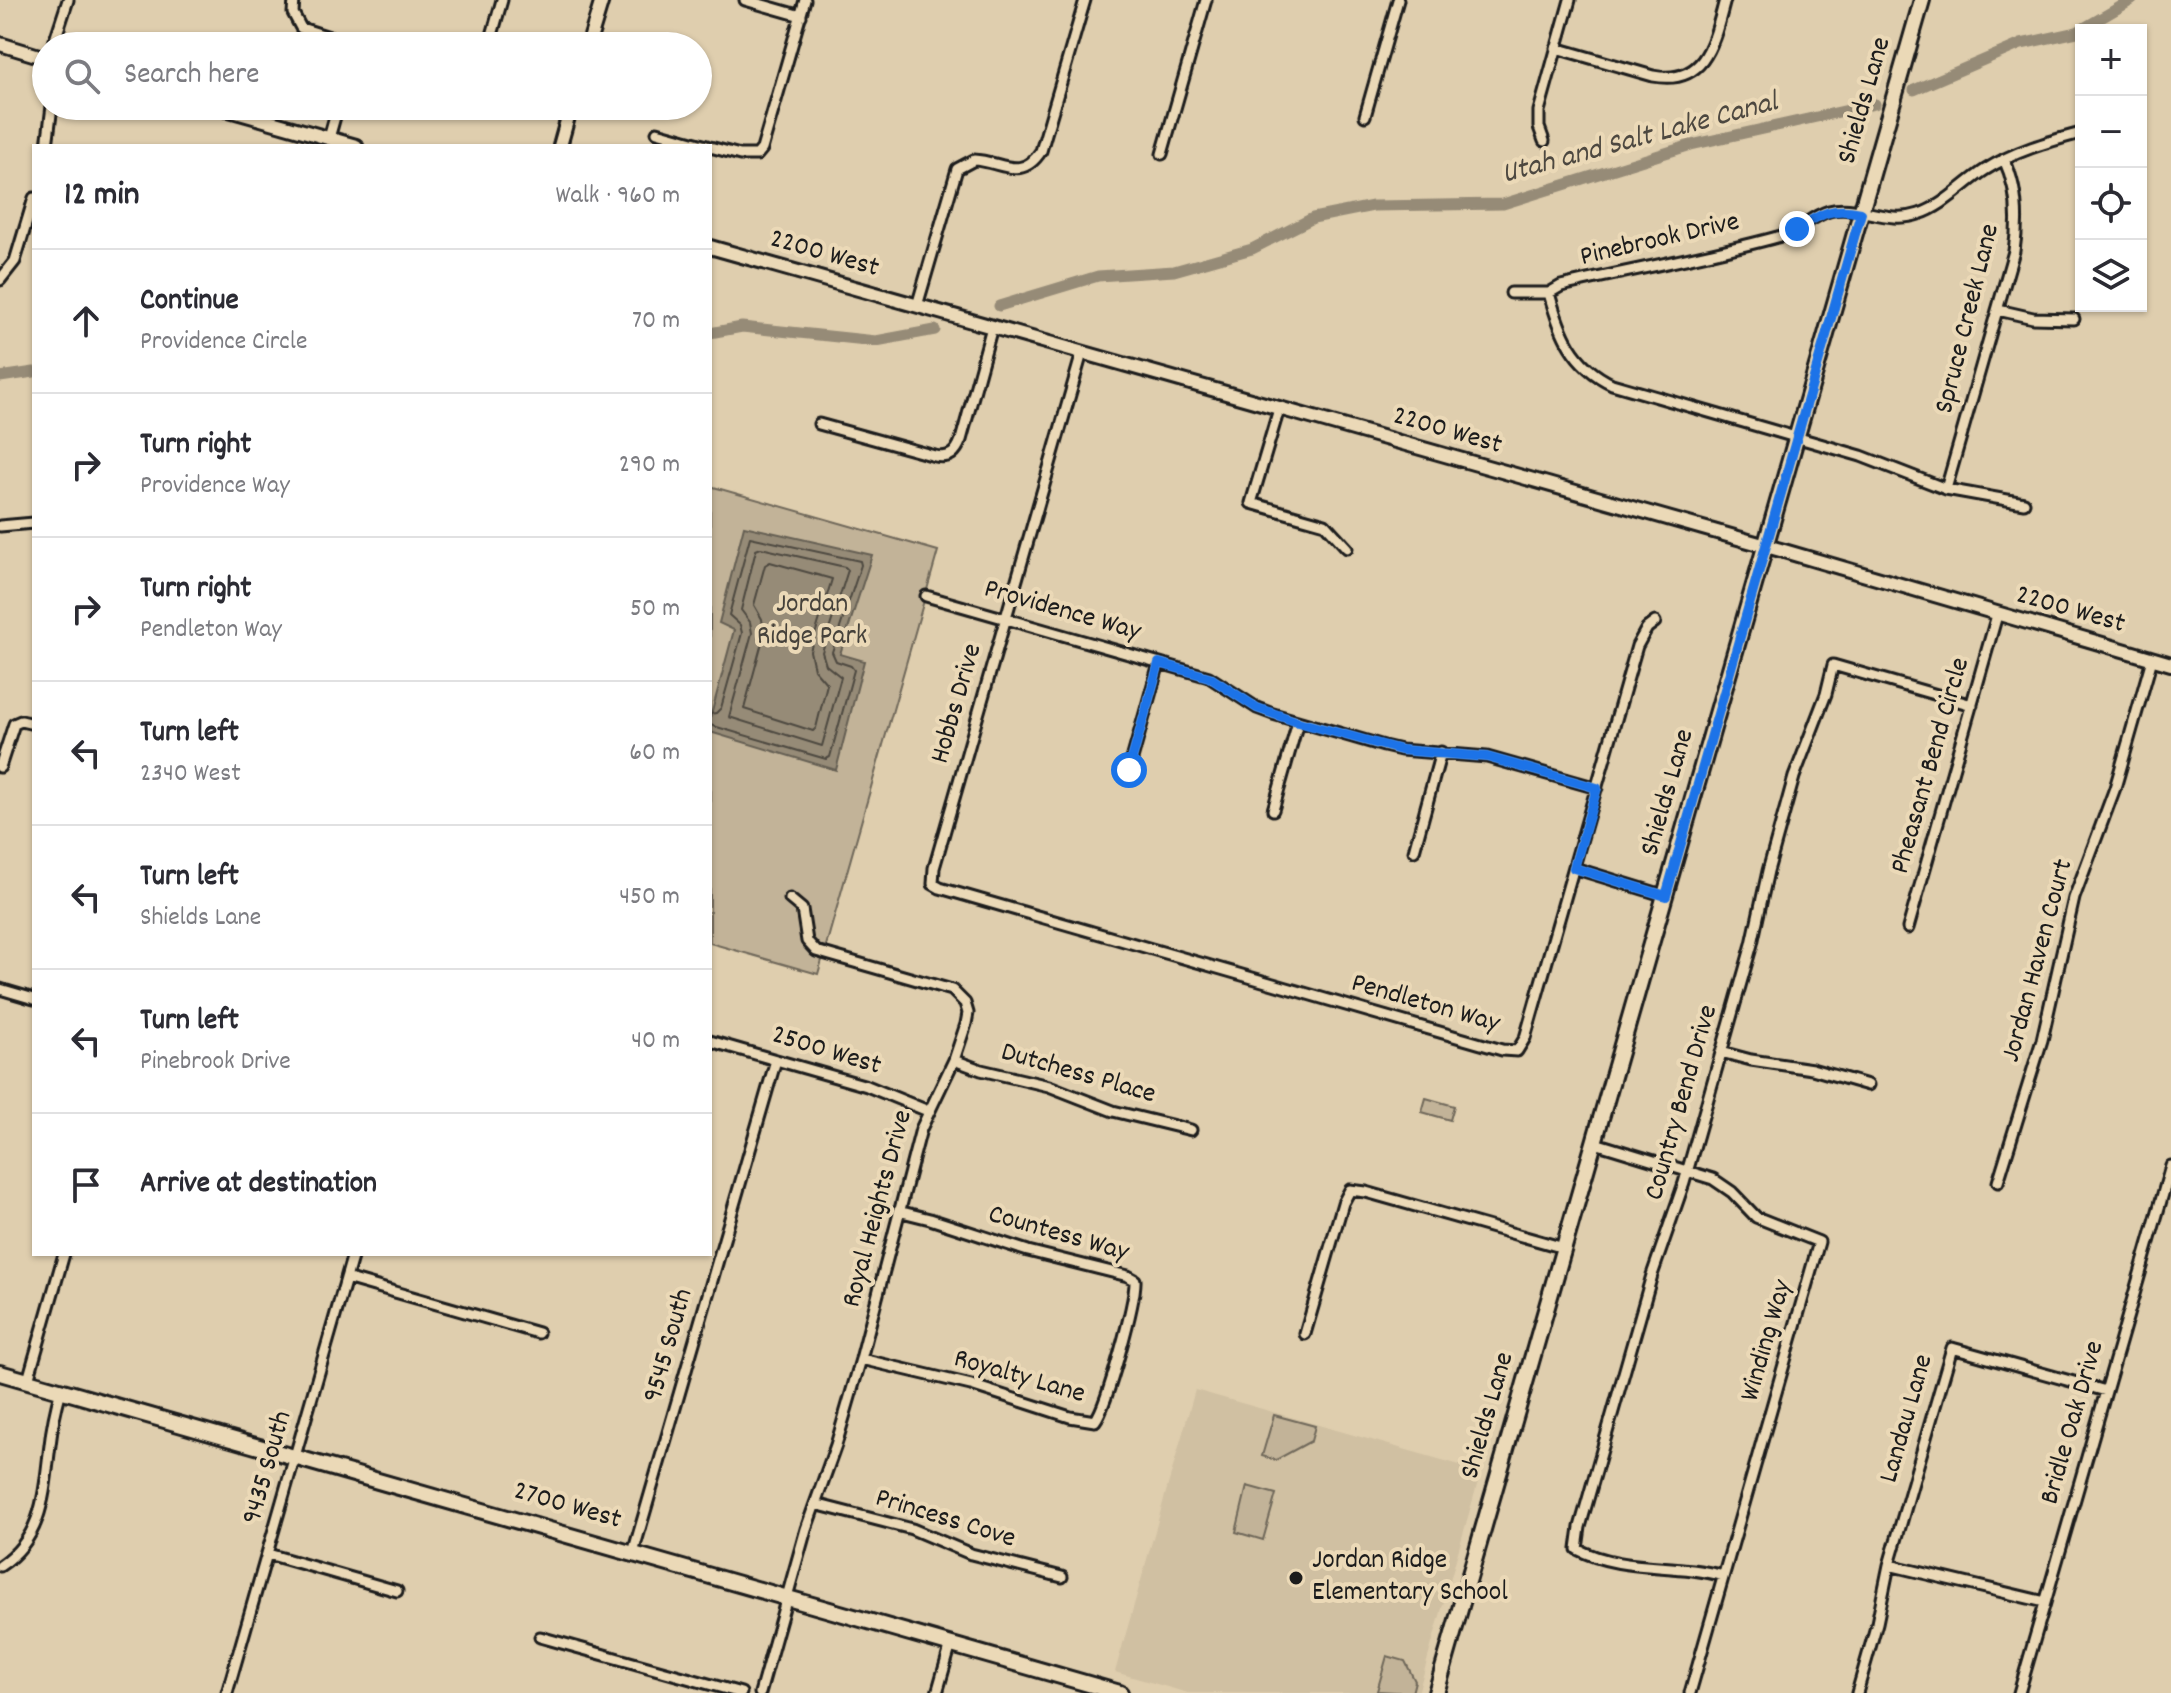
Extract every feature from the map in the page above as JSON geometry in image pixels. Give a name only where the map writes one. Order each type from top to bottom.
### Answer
[{"type":"main road","name":"Shields Lane","points":[[1436,1693],[1922,0]]},
{"type":"main road","name":"2700 West","points":[[0,1373],[1120,1693]]},
{"type":"street","points":[[58,32],[68,0]]},
{"type":"street","points":[[294,0],[293,13],[297,24],[306,32]]},
{"type":"street","points":[[493,32],[502,0]]},
{"type":"street","points":[[592,32],[602,0]]},
{"type":"street","points":[[745,0],[801,16]]},
{"type":"street","points":[[712,147],[740,155],[757,155],[765,141],[805,0]]},
{"type":"street","points":[[917,306],[957,169],[974,160],[1018,168],[1034,161],[1041,151],[1085,0]]},
{"type":"street","points":[[1162,154],[1206,0]]},
{"type":"street","points":[[1365,116],[1398,0]]},
{"type":"street","points":[[1544,141],[1539,127],[1539,111],[1570,0]]},
{"type":"street","points":[[1556,48],[1653,76],[1684,75],[1700,65],[1710,50],[1725,0]]},
{"type":"street","points":[[0,44],[32,54]]},
{"type":"street","points":[[47,144],[50,120]]},
{"type":"street","points":[[265,120],[349,144]]},
{"type":"street","points":[[329,138],[334,120]]},
{"type":"street","points":[[561,144],[567,120]]},
{"type":"street","points":[[657,132],[702,144]]},
{"type":"street","name":"Pinebrook Drive","points":[[1511,293],[1549,293],[1561,286],[1783,235],[1837,209],[1894,218],[1918,215],[1943,202],[2004,159],[2075,135]]},
{"type":"street","name":"Spruce Creek Lane","points":[[1946,489],[2014,251],[2017,224],[2013,183],[2004,159]]},
{"type":"street","points":[[0,280],[15,261],[32,205]]},
{"type":"street","name":"2200 West","points":[[712,248],[2171,664]]},
{"type":"street","points":[[1549,293],[1558,327],[1568,348],[1583,365],[1602,379],[1623,388],[1861,456],[1946,489],[2024,503]]},
{"type":"street","points":[[1998,310],[2033,318],[2074,319]]},
{"type":"street","points":[[819,424],[935,456],[949,456],[961,440],[992,327]]},
{"type":"street","name":"Hobbs Drive","points":[[933,884],[934,868],[1082,353]]},
{"type":"street","points":[[1279,409],[1251,503],[1325,524],[1347,548]]},
{"type":"street","points":[[0,526],[32,523]]},
{"type":"street","name":"Providence Way","points":[[926,596],[1209,677],[1257,708],[1298,722],[1392,748],[1487,757],[1597,788]]},
{"type":"street","name":"Pheasant Bend Circle","points":[[1908,928],[1997,615]]},
{"type":"street","name":"Pendleton Way","points":[[933,884],[962,896],[1517,1051],[1525,1038],[1637,646],[1647,628],[1655,622]]},
{"type":"street","name":"Jordan Haven Court","points":[[1998,1182],[2042,1040],[2074,898],[2115,788],[2152,659]]},
{"type":"street","points":[[1129,770],[1159,663]]},
{"type":"street","name":"Country Bend Drive","points":[[1723,1576],[1692,1568],[1624,1564],[1577,1549],[1580,1527],[1652,1275],[1687,1170],[1749,953],[1794,777],[1822,705],[1833,665],[1972,705]]},
{"type":"street","points":[[0,767],[16,722],[32,724]]},
{"type":"street","points":[[1273,810],[1298,722]]},
{"type":"street","points":[[1414,851],[1441,752]]},
{"type":"street","points":[[1574,868],[1666,896]]},
{"type":"street","name":"Royal Heights Drive","points":[[760,1693],[861,1359],[898,1211],[928,1111],[954,1060],[968,1013],[958,994],[945,988],[816,951],[807,941],[802,909],[790,899]]},
{"type":"street","points":[[0,989],[32,998]]},
{"type":"street","name":"2500 West","points":[[712,1042],[883,1091],[928,1111]]},
{"type":"street","points":[[1721,1052],[1812,1069],[1868,1085]]},
{"type":"street","name":"9545 South","points":[[633,1553],[776,1060]]},
{"type":"street","name":"Dutchess Place","points":[[954,1060],[981,1070],[1049,1086],[1105,1109],[1191,1130]]},
{"type":"street","name":"Winding Way","points":[[1595,1143],[1723,1184],[1756,1217],[1819,1242],[1690,1693]]},
{"type":"street","name":"Bridle Oak Drive","points":[[2019,1693],[2171,1166]]},
{"type":"street","points":[[1305,1334],[1343,1203],[1350,1190],[1564,1248]]},
{"type":"street","name":"Countess Way","points":[[898,1211],[1135,1280],[1134,1295],[1118,1353]]},
{"type":"street","points":[[28,1380],[63,1256]]},
{"type":"street","name":"9435 South","points":[[227,1693],[352,1256]]},
{"type":"street","points":[[346,1278],[538,1333]]},
{"type":"street","name":"Landau Lane","points":[[1889,1565],[1952,1348],[2106,1391]]},
{"type":"street","name":"Royalty Lane","points":[[861,1359],[971,1385],[1070,1417],[1095,1421],[1118,1353]]},
{"type":"street","points":[[0,1566],[22,1548],[35,1529],[44,1504],[50,1441],[61,1390]]},
{"type":"street","name":"Princess Cove","points":[[815,1504],[912,1529],[971,1554],[1062,1577]]},
{"type":"street","points":[[268,1554],[397,1591]]},
{"type":"street","points":[[1857,1693],[1877,1623],[1889,1565],[2045,1602]]},
{"type":"street","points":[[540,1637],[741,1693]]},
{"type":"street","points":[[937,1693],[951,1644]]},
{"type":"shaded area","name":"Jordan Ridge Elementary School","points":[[1195,1390],[1481,1471],[1418,1693],[1188,1693],[1115,1672]]},
{"type":"green space","name":"Jordan Ridge Park","points":[[712,487],[938,551],[818,974],[712,944]]},
{"type":"green space","points":[[1426,1098],[1454,1106],[1450,1120],[1422,1112]]},
{"type":"green space","points":[[1274,1415],[1315,1426],[1311,1441],[1276,1460],[1262,1456]]},
{"type":"green space","points":[[1247,1486],[1276,1494],[1263,1540],[1236,1532]]},
{"type":"green space","points":[[1387,1656],[1405,1661],[1415,1681],[1412,1693],[1377,1691]]},
{"type":"water","points":[[744,526],[872,555],[840,654],[864,661],[836,770],[712,733],[712,712],[734,630],[719,623]]},
{"type":"waterway","name":"Utah and Salt Lake Canal","points":[[1914,90],[2021,44],[2077,32],[2132,0]]},
{"type":"waterway","name":"Utah and Salt Lake Canal","points":[[999,306],[1098,276],[1174,271],[1252,249],[1313,218],[1373,206],[1503,204],[1691,145],[1875,104]]},
{"type":"waterway","name":"Utah and Salt Lake Canal","points":[[712,333],[742,327],[876,341],[935,330]]},
{"type":"waterway","name":"Utah and Salt Lake Canal","points":[[0,377],[32,372]]},
{"type":"place","name":"Jordan Ridge Elementary School","points":[[1296,1578]]},
{"type":"route","points":[[1129,770],[1159,663],[1209,677],[1257,708],[1298,722],[1401,750],[1487,757],[1597,788],[1574,868],[1666,896],[1861,213],[1837,209],[1828,211],[1797,229]]}]
